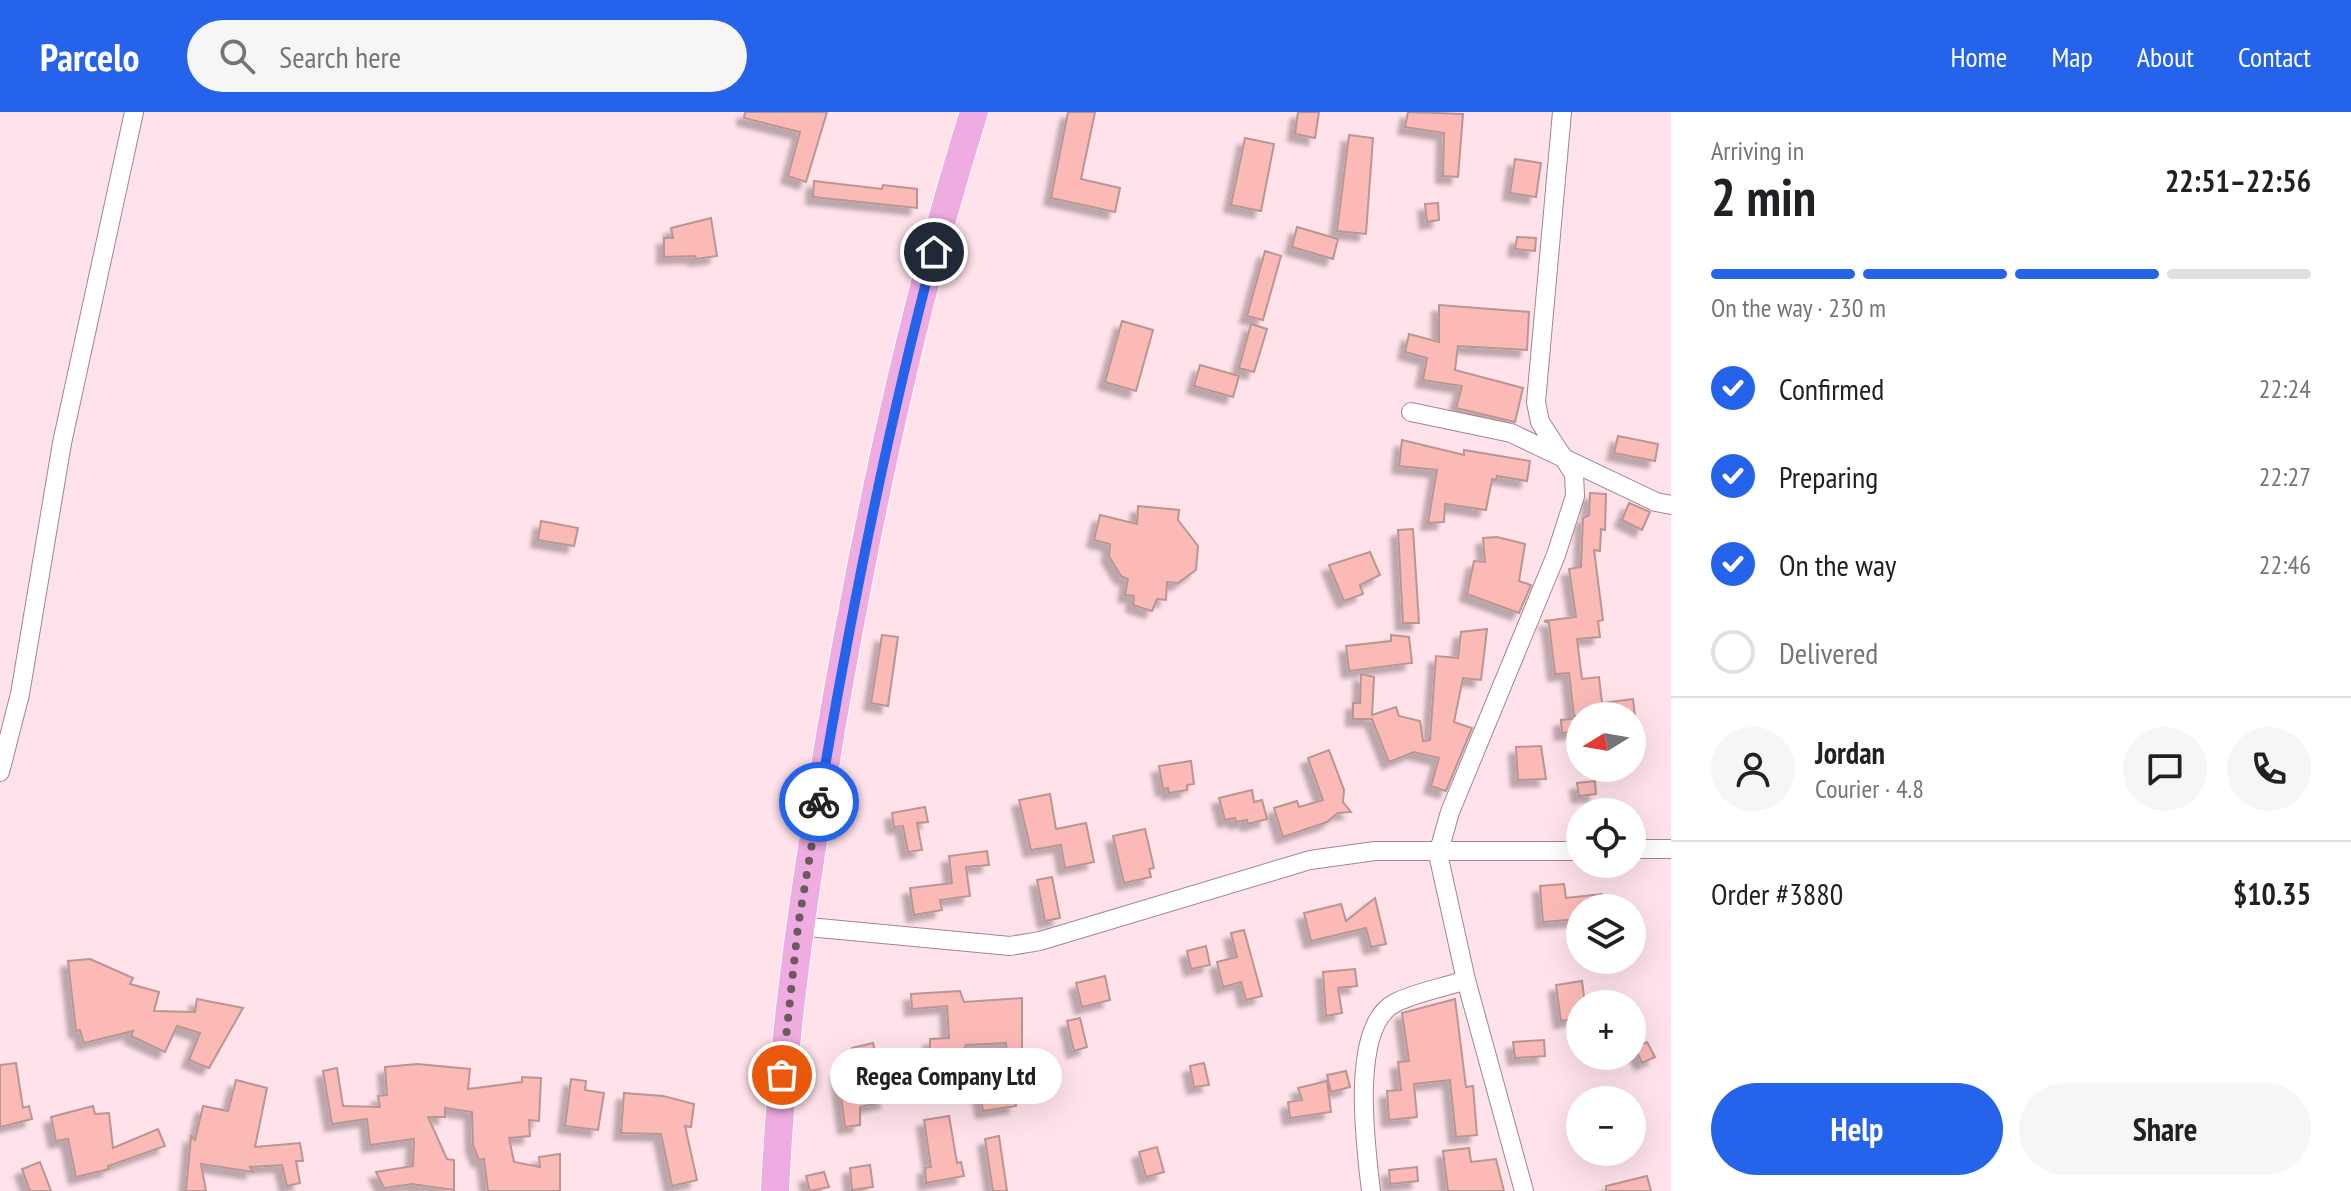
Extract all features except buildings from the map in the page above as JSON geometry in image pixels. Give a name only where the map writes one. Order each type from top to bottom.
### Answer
[{"type":"main road","points":[[775,1191],[779,1105],[798,926],[853,604],[899,389],[949,190],[974,112]]},
{"type":"street","points":[[0,772],[20,694],[62,443],[134,112]]},
{"type":"street","points":[[1524,1191],[1466,980],[1438,854],[1450,812],[1570,515],[1574,474],[1540,422],[1536,402],[1562,112]]},
{"type":"street","points":[[1411,412],[1511,433],[1656,502],[1671,505]]},
{"type":"street","points":[[1646,849],[1671,849]]},
{"type":"street","points":[[798,926],[1010,946],[1040,941],[1310,860],[1375,851],[1438,854],[1566,851]]},
{"type":"street","points":[[1371,1191],[1365,1139],[1367,1049],[1376,1020],[1394,1003],[1466,980]]},
{"type":"way so far","points":[[782,1075],[798,926],[819,802]]},
{"type":"place","name":"Regea Company Ltd","points":[[782,1075]]},
{"type":"route","points":[[819,802],[855,593],[902,374],[934,252]]}]
